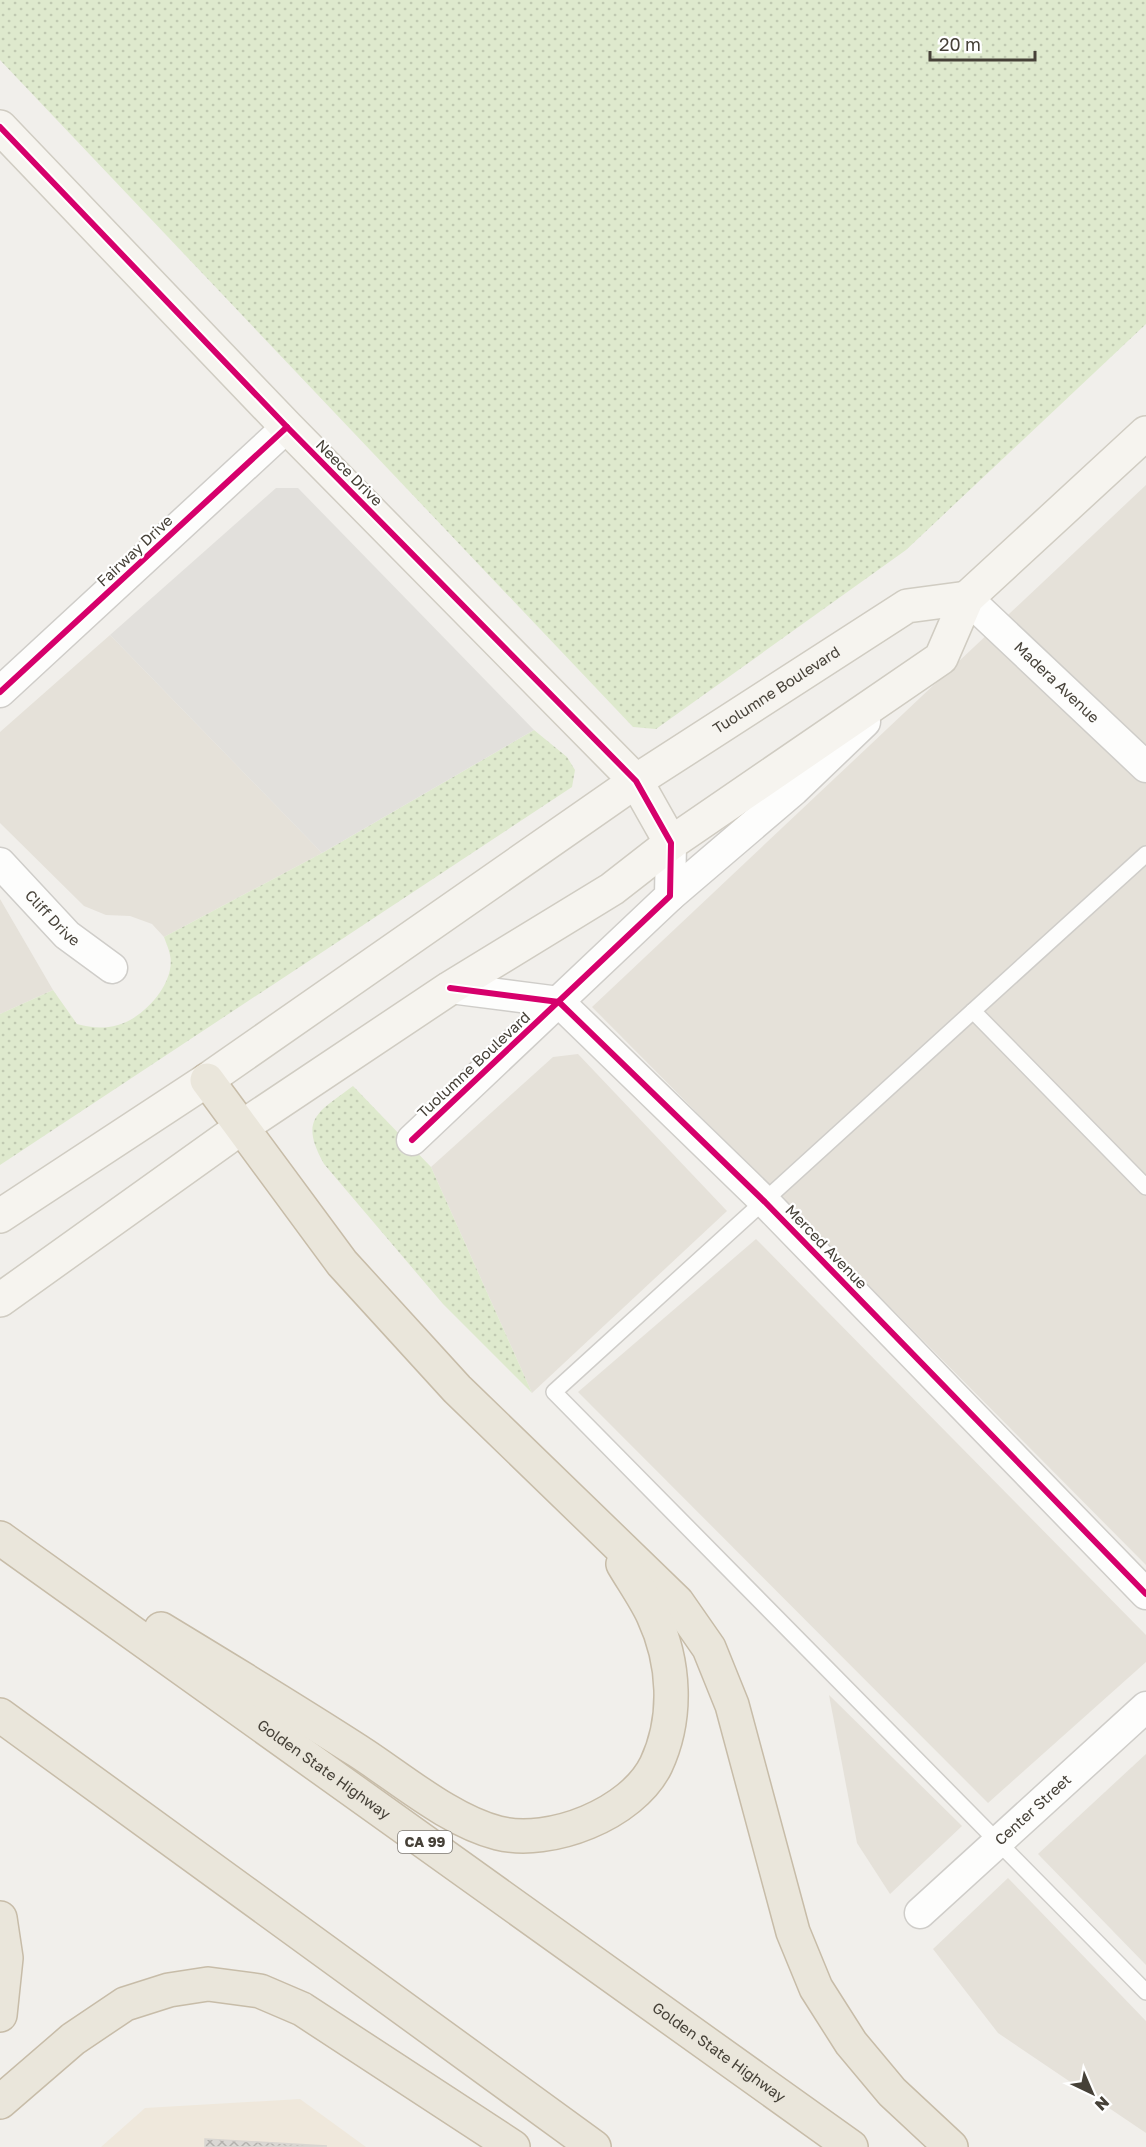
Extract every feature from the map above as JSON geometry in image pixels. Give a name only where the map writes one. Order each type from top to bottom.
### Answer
[{"type":"highway","points":[[207,1080],[342,1263],[457,1389],[605,1535],[677,1602],[709,1648],[732,1705],[793,1932],[816,1988],[851,2043],[892,2092],[951,2147]]},
{"type":"highway","points":[[0,1531],[300,1713],[464,1820],[500,1833],[523,1835],[553,1833],[588,1824],[615,1808],[640,1787],[655,1766],[665,1740],[671,1712],[672,1682],[665,1653],[653,1616],[605,1535]]},
{"type":"highway","name":"Golden State Highway","points":[[0,1538],[850,2147]]},
{"type":"highway","points":[[0,1715],[594,2147]]},
{"type":"highway","points":[[0,1918],[6,1958],[0,2015]]},
{"type":"highway","points":[[0,2102],[74,2039],[125,2004],[169,1990],[208,1984],[260,1991],[302,2009],[513,2147]]},
{"type":"main road","name":"Neece Drive","points":[[0,127],[287,427],[636,781],[671,843]]},
{"type":"main road","name":"Tuolumne Boulevard","points":[[0,1300],[242,1127],[450,988],[612,889],[671,843],[941,658],[967,598],[1146,433]]},
{"type":"main road","name":"Tuolumne Boulevard","points":[[0,1216],[207,1080],[636,781],[907,606],[967,598]]},
{"type":"street","name":"Fairway Drive","points":[[0,692],[287,427]]},
{"type":"street","name":"Madera Avenue","points":[[967,598],[1146,767]]},
{"type":"street","name":"Tuolumne Boulevard","points":[[412,1140],[670,896],[795,790],[904,684]]},
{"type":"street","points":[[670,896],[671,843]]},
{"type":"street","name":"Cliff Drive","points":[[0,863],[67,935],[112,968]]},
{"type":"street","points":[[450,988],[559,1002]]},
{"type":"street","name":"Merced Avenue","points":[[559,1002],[765,1202],[1146,1594]]},
{"type":"street","name":"Center Street","points":[[920,1913],[1146,1707]]},
{"type":"lane","points":[[1146,854],[554,1392],[1146,1992]]},
{"type":"lane","points":[[973,1011],[1146,1187]]},
{"type":"shaded area","points":[[1146,485],[1146,1565],[592,1007]]},
{"type":"shaded area","points":[[276,488],[298,488],[534,730],[322,853],[110,635]]},
{"type":"shaded area","points":[[110,635],[322,853],[164,937],[152,924],[130,916],[106,915],[84,906],[0,823],[0,732]]},
{"type":"shaded area","points":[[0,899],[53,990],[0,1014]]},
{"type":"shaded area","points":[[578,1054],[727,1211],[532,1393],[431,1167],[553,1057]]},
{"type":"shaded area","points":[[756,1239],[1146,1635],[1146,1662],[988,1803],[578,1392]]},
{"type":"shaded area","points":[[829,1695],[962,1826],[890,1894],[857,1843]]},
{"type":"shaded area","points":[[1146,1754],[1146,1965],[1038,1854]]},
{"type":"shaded area","points":[[1008,1878],[1146,2021],[1146,2133],[998,2033],[933,1949]]},
{"type":"shaded area","points":[[300,2099],[366,2147],[101,2147],[145,2108]]},
{"type":"green space","points":[[0,0],[1146,0],[1146,324],[906,550],[656,729],[633,727],[0,60]]},
{"type":"green space","points":[[534,730],[567,757],[575,770],[572,787],[0,1165],[0,1014],[53,990],[77,1024],[102,1027],[128,1021],[156,998],[168,977],[171,966],[170,955],[164,937],[322,853]]},
{"type":"green space","points":[[353,1086],[431,1167],[532,1393],[443,1304],[324,1164],[313,1137],[316,1118],[330,1103]]},
{"type":"building","points":[[205,2139],[327,2146],[205,2147]]},
{"type":"cycle path","points":[[0,127],[287,427],[636,781],[671,843],[670,896],[412,1140]]},
{"type":"cycle path","points":[[0,692],[287,427]]},
{"type":"cycle path","points":[[450,988],[559,1002],[765,1202],[1146,1594]]}]
